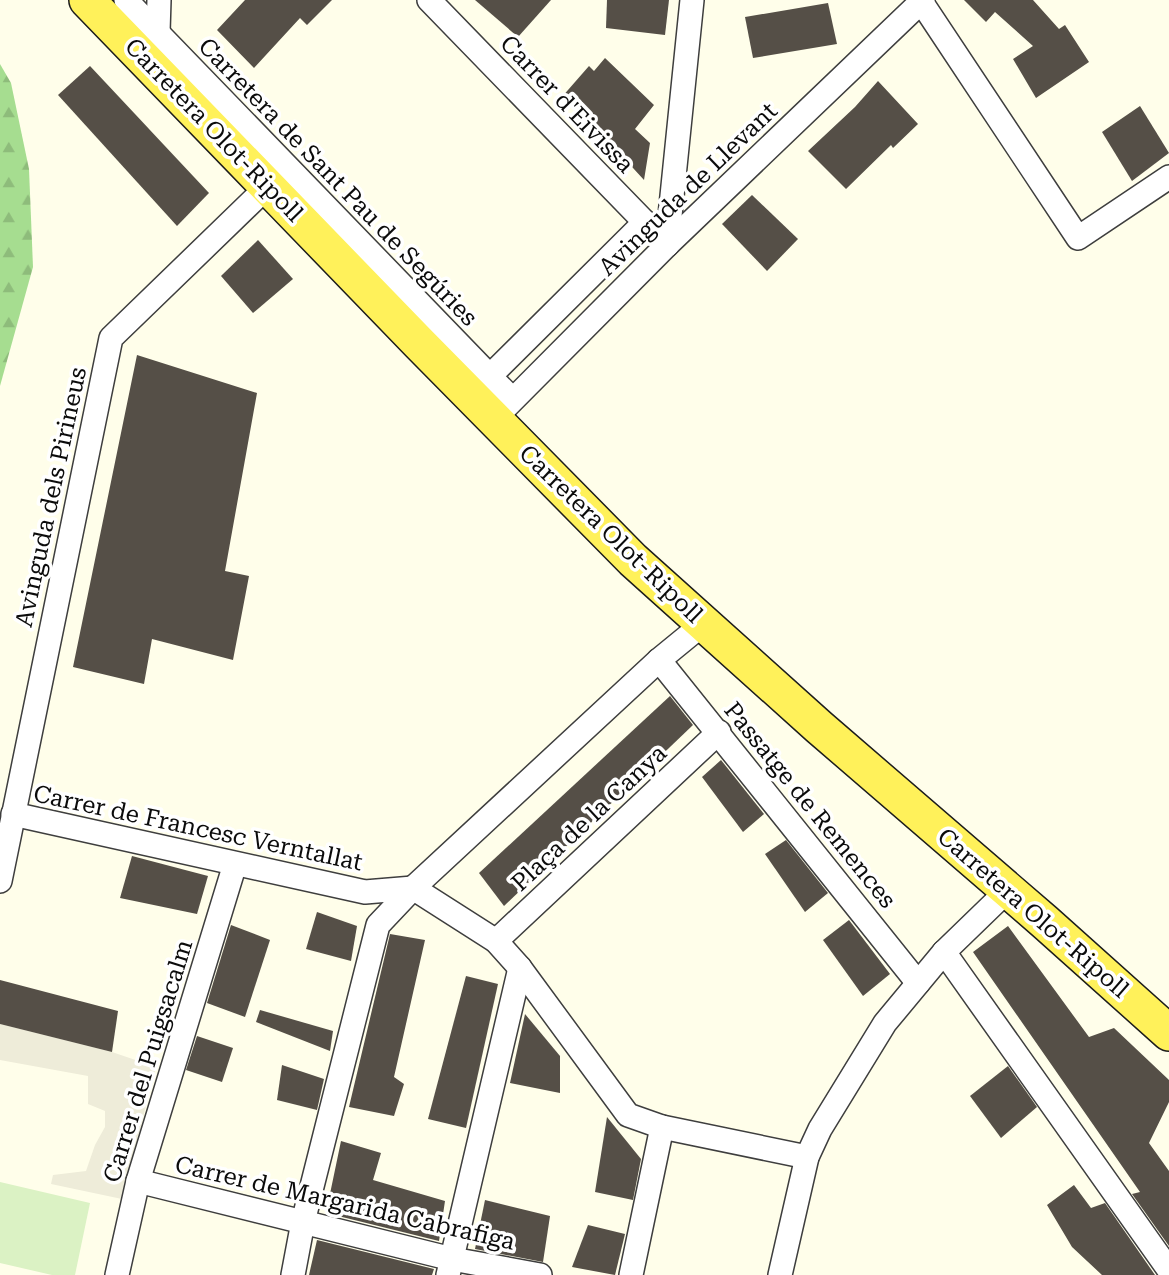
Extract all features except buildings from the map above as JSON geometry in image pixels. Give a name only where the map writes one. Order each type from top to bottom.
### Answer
[{"type":"main road","name":"Carretera Olot-Ripoll","points":[[87,0],[268,187],[503,409],[633,560],[1169,1033]]},
{"type":"street","name":"Carretera de Sant Pau de Segúries","points":[[126,0],[489,377],[503,409]]},
{"type":"street","points":[[158,32],[159,0]]},
{"type":"street","name":"Carrer d'Eivissa","points":[[429,0],[667,245]]},
{"type":"street","points":[[667,245],[692,0]]},
{"type":"street","points":[[922,0],[1078,237],[1169,177]]},
{"type":"street","name":"Avinguda de Llevant","points":[[503,409],[667,245],[922,0]]},
{"type":"street","name":"Avinguda dels Pirineus","points":[[0,881],[111,338],[268,187]]},
{"type":"street","name":"Avinguda de Llevant","points":[[489,377],[645,222]]},
{"type":"street","points":[[293,1275],[303,1222],[378,925],[413,888],[659,660],[703,624]]},
{"type":"street","name":"Passatge de Remences","points":[[659,660],[918,983]]},
{"type":"street","name":"Plaça de la Canya","points":[[496,941],[719,732]]},
{"type":"street","name":"Carrer de Francesc Verntallat","points":[[13,814],[365,892],[413,888]]},
{"type":"street","name":"Carrer del Puigsacalm","points":[[117,1275],[138,1181],[235,864]]},
{"type":"street","points":[[413,888],[496,941],[520,968],[628,1115],[662,1127],[807,1157]]},
{"type":"street","points":[[780,1275],[807,1157],[820,1129],[885,1024],[944,952],[1007,891]]},
{"type":"street","points":[[944,952],[1169,1270]]},
{"type":"street","points":[[450,1267],[520,968]]},
{"type":"street","points":[[631,1275],[662,1127]]},
{"type":"street","name":"Carrer de Margarida Cabrafiga","points":[[138,1181],[303,1222],[450,1267],[540,1275]]},
{"type":"green space","points":[[0,64],[11,83],[29,169],[33,267],[0,386]]},
{"type":"green space","points":[[0,1182],[90,1203],[75,1275],[52,1275],[0,1263]]},
{"type":"shaded area","points":[[0,1024],[112,1052],[156,1067],[122,1199],[51,1184],[53,1175],[86,1171],[105,1127],[105,1111],[88,1104],[88,1076],[0,1060]]}]
